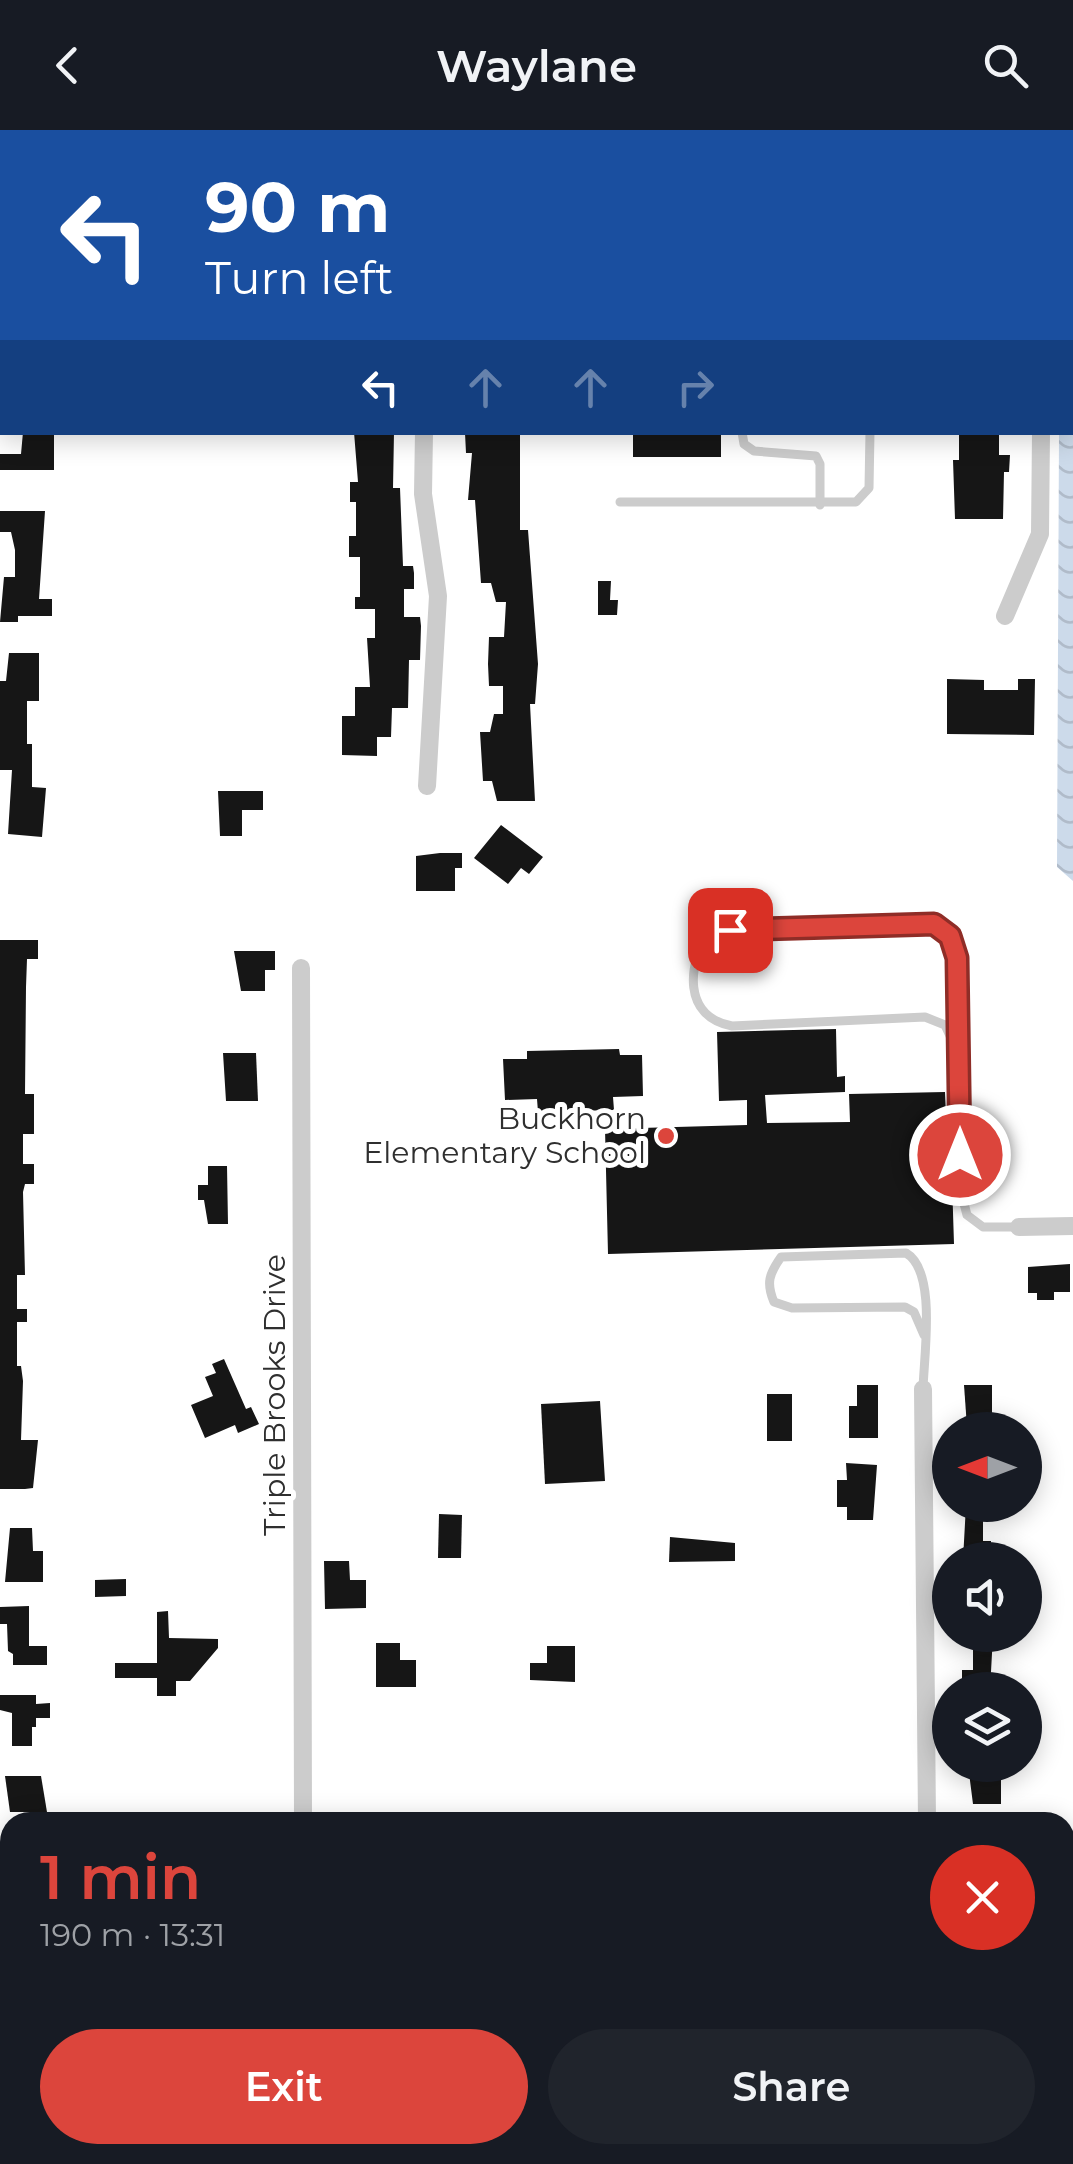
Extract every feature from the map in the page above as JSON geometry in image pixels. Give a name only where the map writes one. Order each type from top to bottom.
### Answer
[{"type":"street","points":[[424,435],[423,494],[438,596],[428,786]]},
{"type":"street","points":[[1005,616],[1040,534],[1041,435]]},
{"type":"street","name":"Triple Brooks Drive","points":[[301,968],[303,1812]]},
{"type":"street","points":[[1019,1226],[1073,1226]]},
{"type":"street","points":[[923,1390],[926,1812]]},
{"type":"lane","points":[[742,435],[744,444],[754,451],[816,456],[820,464],[820,505]]},
{"type":"lane","points":[[620,502],[845,505],[865,497],[870,435]]},
{"type":"lane","points":[[959,1055],[945,1025],[925,1017],[732,1026],[713,1020],[700,1011],[694,992],[694,959],[711,930],[934,924],[950,936],[957,958],[959,1055],[960,1188],[966,1216],[983,1227],[1019,1226]]},
{"type":"lane","points":[[923,1390],[924,1335],[925,1277],[919,1260],[906,1253],[780,1257],[770,1273],[768,1288],[774,1302],[792,1308],[906,1307],[914,1312],[924,1335]]},
{"type":"water","points":[[1059,435],[1073,435],[1073,881],[1057,867]]},
{"type":"building","points":[[23,435],[54,435],[54,470],[0,470],[0,454],[21,454]]},
{"type":"building","points":[[354,435],[394,435],[393,488],[400,488],[403,566],[413,566],[414,573],[414,589],[404,589],[404,617],[420,617],[420,660],[409,660],[408,708],[392,708],[391,737],[377,737],[377,756],[342,755],[342,716],[355,716],[355,687],[370,687],[367,638],[375,638],[375,609],[355,609],[355,597],[360,597],[360,557],[349,557],[349,536],[356,536],[356,502],[350,502],[350,482],[358,482]]},
{"type":"building","points":[[465,435],[520,435],[520,530],[528,530],[538,664],[535,704],[530,704],[535,801],[497,801],[492,781],[483,781],[480,732],[490,732],[494,714],[503,714],[503,686],[489,686],[489,637],[504,637],[506,602],[496,602],[491,583],[481,583],[475,500],[468,500],[472,453],[466,453]]},
{"type":"building","points":[[633,435],[721,435],[721,457],[633,457]]},
{"type":"building","points":[[959,435],[999,435],[999,455],[1010,455],[1009,472],[1004,472],[1003,519],[955,519],[953,460],[959,460]]},
{"type":"building","points":[[0,511],[45,511],[39,599],[52,599],[52,616],[18,616],[18,622],[0,622],[4,577],[15,577],[15,550],[11,532],[0,532]]},
{"type":"building","points":[[598,581],[611,581],[610,600],[618,600],[617,615],[598,615]]},
{"type":"building","points":[[9,653],[39,653],[39,701],[27,701],[27,744],[32,744],[32,787],[46,788],[42,837],[8,834],[12,770],[0,770],[0,681],[6,681]]},
{"type":"building","points":[[947,679],[984,680],[984,690],[1018,690],[1018,679],[1035,679],[1034,735],[947,734]]},
{"type":"building","points":[[218,791],[263,791],[263,810],[242,810],[242,836],[220,836]]},
{"type":"building","points":[[501,825],[543,857],[529,874],[521,868],[508,884],[474,858]]},
{"type":"building","points":[[462,853],[462,868],[455,868],[455,891],[416,891],[416,856]]},
{"type":"building","points":[[0,940],[38,940],[38,959],[27,959],[26,987],[25,1094],[34,1094],[34,1134],[23,1134],[23,1164],[34,1164],[34,1184],[25,1184],[23,1192],[25,1275],[17,1275],[17,1309],[27,1309],[27,1322],[17,1322],[17,1366],[21,1366],[23,1381],[21,1440],[38,1440],[33,1488],[25,1489],[0,1489]]},
{"type":"building","points":[[234,951],[275,951],[275,970],[265,970],[265,991],[241,991]]},
{"type":"building","points":[[836,1029],[837,1077],[845,1076],[845,1092],[765,1095],[767,1123],[850,1122],[849,1094],[945,1092],[946,1118],[950,1118],[954,1244],[608,1254],[605,1129],[747,1125],[747,1100],[719,1101],[717,1032]]},
{"type":"building","points":[[619,1049],[620,1055],[642,1055],[643,1096],[613,1097],[614,1110],[538,1112],[537,1099],[505,1100],[503,1059],[527,1059],[527,1051]]},
{"type":"building","points":[[223,1053],[256,1053],[258,1101],[226,1101]]},
{"type":"building","points":[[208,1166],[227,1166],[228,1224],[208,1224],[204,1200],[198,1200],[198,1185],[208,1185]]},
{"type":"building","points":[[1070,1264],[1070,1292],[1054,1292],[1054,1300],[1037,1300],[1037,1293],[1028,1293],[1028,1267]]},
{"type":"building","points":[[224,1359],[246,1409],[251,1407],[259,1424],[238,1433],[235,1425],[205,1438],[191,1405],[213,1396],[205,1377],[216,1373],[212,1364]]},
{"type":"building","points":[[857,1385],[878,1385],[878,1438],[849,1438],[849,1406],[857,1406]]},
{"type":"building","points":[[964,1385],[992,1385],[992,1412],[966,1412]]},
{"type":"building","points":[[767,1394],[792,1394],[792,1441],[767,1441]]},
{"type":"building","points":[[600,1401],[605,1481],[545,1484],[541,1404]]},
{"type":"building","points":[[846,1463],[877,1465],[873,1520],[847,1520],[847,1507],[837,1507],[837,1480],[847,1480]]},
{"type":"building","points":[[439,1514],[462,1515],[461,1558],[438,1558]]},
{"type":"building","points":[[965,1522],[983,1522],[983,1541],[991,1542],[964,1542]]},
{"type":"building","points":[[10,1528],[32,1528],[33,1551],[43,1551],[43,1582],[5,1582]]},
{"type":"building","points":[[670,1537],[735,1543],[735,1561],[669,1562]]},
{"type":"building","points":[[324,1561],[349,1561],[350,1580],[366,1580],[366,1608],[325,1609]]},
{"type":"building","points":[[126,1579],[126,1596],[95,1597],[95,1580]]},
{"type":"building","points":[[29,1606],[29,1646],[47,1646],[47,1665],[13,1665],[13,1654],[8,1651],[7,1624],[0,1624],[0,1607]]},
{"type":"building","points":[[168,1611],[169,1638],[218,1639],[218,1648],[190,1681],[176,1681],[176,1696],[157,1696],[157,1678],[115,1678],[115,1663],[157,1663],[157,1612]]},
{"type":"building","points":[[376,1643],[400,1643],[400,1660],[416,1660],[416,1687],[376,1687]]},
{"type":"building","points":[[547,1646],[575,1646],[575,1682],[530,1680],[530,1663],[547,1663]]},
{"type":"building","points":[[973,1652],[992,1652],[991,1672],[962,1672],[973,1670]]},
{"type":"building","points":[[0,1695],[36,1695],[36,1704],[50,1703],[50,1718],[36,1718],[36,1727],[32,1727],[32,1746],[12,1746],[12,1713],[0,1710]]},
{"type":"building","points":[[5,1776],[41,1776],[47,1812],[10,1812]]},
{"type":"building","points":[[970,1782],[1001,1782],[1001,1804],[973,1804]]},
{"type":"place","name":"Buckhorn Elementary School","points":[[666,1136]]},
{"type":"route","points":[[730,930],[906,923],[934,924],[950,936],[957,958],[960,1155]]}]
